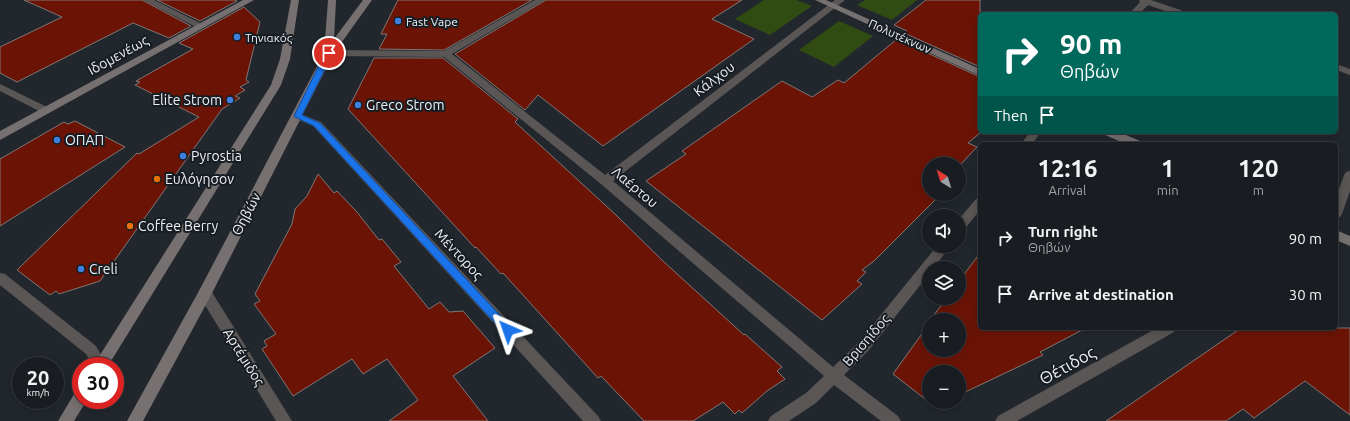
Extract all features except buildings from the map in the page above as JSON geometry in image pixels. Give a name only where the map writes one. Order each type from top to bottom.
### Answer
[{"type":"main road","name":"Ιδομενέως","points":[[0,136],[250,0]]},
{"type":"main road","points":[[106,357],[276,85],[285,59],[295,0]]},
{"type":"main road","name":"Θηβών","points":[[135,421],[298,116],[329,53],[332,0]]},
{"type":"main road","points":[[329,53],[368,0]]},
{"type":"main road","name":"Πολυτέκνων","points":[[819,0],[837,3],[978,72]]},
{"type":"main road","points":[[1114,134],[1132,142]]},
{"type":"main road","points":[[1338,236],[1350,241]]},
{"type":"main road","points":[[66,421],[73,409]]},
{"type":"street","points":[[147,0],[201,26]]},
{"type":"street","points":[[329,53],[446,54],[541,0]]},
{"type":"street","points":[[1136,12],[1145,0],[1178,12]]},
{"type":"street","name":"Κάλχου","points":[[605,181],[837,3]]},
{"type":"street","name":"Λαέρτου","points":[[446,54],[605,181],[834,376],[893,421]]},
{"type":"street","points":[[1338,68],[1350,72]]},
{"type":"street","points":[[0,87],[46,110]]},
{"type":"street","name":"Μέντορος","points":[[298,116],[317,124],[593,421]]},
{"type":"street","points":[[1028,142],[1034,134]]},
{"type":"street","points":[[1338,208],[1350,175]]},
{"type":"street","points":[[966,219],[978,204]]},
{"type":"street","name":"Βρισηίδος","points":[[776,421],[811,398],[863,347],[938,253]]},
{"type":"street","points":[[0,278],[90,350],[94,357]]},
{"type":"street","name":"Αρτέμιδος","points":[[204,293],[284,421]]},
{"type":"street","name":"Θέτιδος","points":[[1004,421],[1165,330]]},
{"type":"green space","points":[[764,0],[797,0],[812,6],[770,35],[735,19]]},
{"type":"green space","points":[[865,0],[917,0],[892,20],[857,5]]},
{"type":"green space","points":[[839,21],[873,36],[834,67],[799,50]]},
{"type":"place","name":"Fast Vape","points":[[398,21]]},
{"type":"place","name":"Τηνιακός","points":[[237,37]]},
{"type":"place","name":"Elite Strom","points":[[230,100]]},
{"type":"place","name":"Greco Strom","points":[[358,105]]},
{"type":"place","name":"ΟΠΑΠ","points":[[57,140]]},
{"type":"place","name":"Pyrostia","points":[[183,156]]},
{"type":"place","name":"Ευλόγησον","points":[[157,179]]},
{"type":"place","name":"Coffee Berry","points":[[130,226]]},
{"type":"place","name":"Creli","points":[[81,269]]},
{"type":"route","points":[[329,53],[298,116],[317,124],[508,330]]}]
